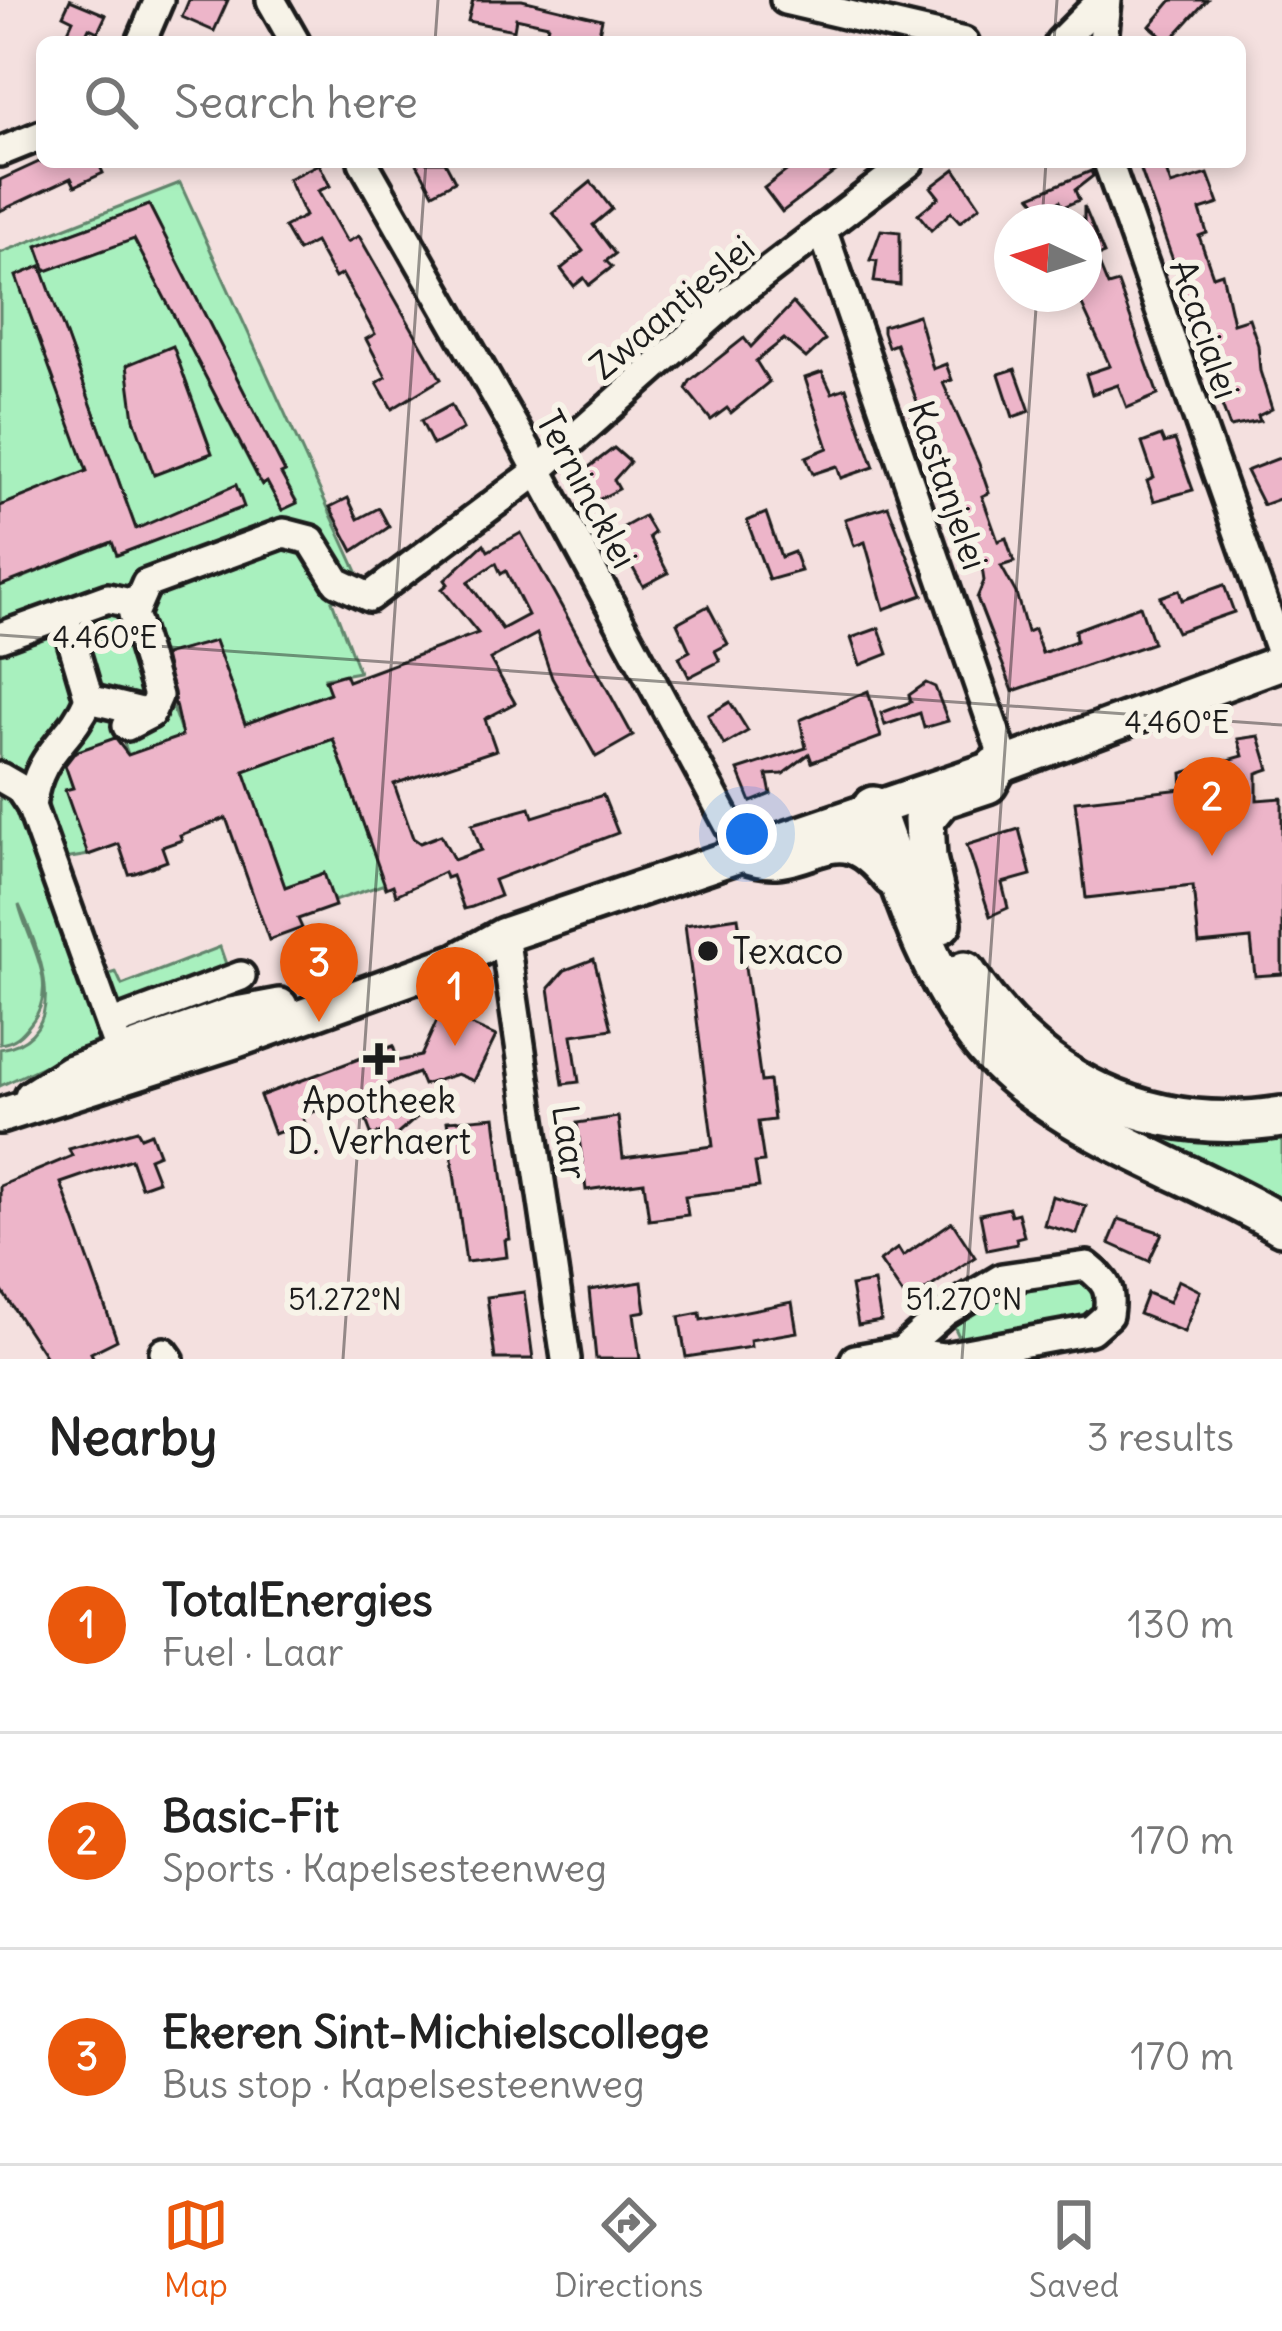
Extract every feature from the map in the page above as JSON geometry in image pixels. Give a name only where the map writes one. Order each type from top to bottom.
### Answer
[{"type":"highway","points":[[940,923],[926,858],[924,820],[942,798],[987,783],[1001,765]]},
{"type":"highway","points":[[882,804],[900,885],[956,1004],[981,1042],[1016,1076],[1075,1117],[1282,1225]]},
{"type":"highway","points":[[882,804],[956,958],[995,1015],[1072,1082],[1130,1110],[1175,1121],[1218,1125],[1282,1117]]},
{"type":"highway","points":[[743,851],[768,861],[852,841],[878,859],[900,885]]},
{"type":"main road","points":[[2,1115],[120,1052],[253,1022],[457,961],[504,935],[1001,765],[1282,659]]},
{"type":"street","points":[[144,36],[159,0]]},
{"type":"street","points":[[271,0],[292,36]]},
{"type":"street","points":[[785,0],[938,36]]},
{"type":"street","points":[[1066,36],[1104,0]]},
{"type":"street","points":[[1103,36],[1104,0]]},
{"type":"street","points":[[0,152],[36,137]]},
{"type":"street","name":"Ternincklei","points":[[366,168],[743,851]]},
{"type":"street","name":"Zwaantjeslei","points":[[134,604],[146,584],[157,578],[284,533],[311,540],[337,582],[369,598],[535,473],[734,297],[902,168]]},
{"type":"street","name":"Acacialei","points":[[1110,168],[1282,659]]},
{"type":"street","name":"Kastanjelei","points":[[822,230],[1001,765]]},
{"type":"street","points":[[0,637],[108,598],[134,604],[159,685],[138,720],[88,699]]},
{"type":"street","points":[[31,806],[45,756],[75,726],[88,699],[64,614]]},
{"type":"street","points":[[0,777],[19,788],[31,806],[120,1052],[241,976]]},
{"type":"street","name":"Laar","points":[[504,935],[566,1359]]},
{"type":"street","points":[[855,1359],[901,1351],[944,1357],[1091,1330],[1108,1315],[1111,1294],[1106,1282],[1087,1266],[1002,1278],[945,1312],[901,1351]]},
{"type":"green space","points":[[180,183],[364,587],[332,601],[359,672],[325,678],[330,693],[245,724],[215,641],[155,658],[183,738],[130,759],[121,736],[63,757],[73,788],[66,790],[89,855],[58,860],[101,977],[116,972],[122,985],[220,947],[227,967],[89,1045],[0,1086],[0,1049],[23,1041],[37,1027],[45,988],[42,966],[19,905],[40,965],[43,994],[31,1023],[14,1040],[0,1044],[0,531],[20,579],[99,546],[72,478],[0,506],[0,253]],"holes":[[[149,205],[285,472],[281,474],[297,502],[282,510],[267,482],[261,484],[133,237],[46,270],[38,246]],[[41,267],[142,545],[118,555],[17,276]]]},
{"type":"green space","points":[[333,739],[385,884],[334,901],[323,874],[285,887],[244,771]]},
{"type":"green space","points":[[1100,1119],[1282,1128],[1282,1206]]},
{"type":"green space","points":[[1077,1276],[1092,1285],[1098,1303],[1093,1317],[961,1341],[954,1326],[987,1304]]},
{"type":"building","points":[[70,0],[106,15],[98,32],[89,28],[85,36],[66,36],[73,20],[63,15]]},
{"type":"building","points":[[189,0],[228,0],[214,31],[182,17]]},
{"type":"building","points":[[473,0],[522,0],[602,19],[598,36],[545,36],[548,25],[516,18],[514,30],[468,21]]},
{"type":"building","points":[[1172,0],[1207,0],[1174,36],[1162,36],[1150,26]]},
{"type":"building","points":[[36,163],[36,168],[101,168],[103,173],[75,186],[71,178],[0,211],[0,180]]},
{"type":"building","points":[[321,168],[330,186],[318,191],[347,242],[359,236],[441,379],[392,409],[377,383],[386,377],[366,339],[375,334],[342,274],[335,278],[315,242],[298,251],[284,227],[305,216],[288,179]]},
{"type":"building","points":[[419,168],[448,168],[455,181],[433,193]]},
{"type":"building","points":[[790,168],[836,171],[782,212],[764,188]]},
{"type":"building","points":[[1140,168],[1165,168],[1171,185],[1208,174],[1219,204],[1200,210],[1207,233],[1199,236],[1213,276],[1222,273],[1233,323],[1249,318],[1258,345],[1260,371],[1272,409],[1258,416],[1260,421],[1230,427],[1220,400],[1230,396],[1208,321],[1196,325]]},
{"type":"building","points":[[955,169],[980,206],[960,222],[951,212],[931,230],[918,214],[939,197],[931,187]]},
{"type":"building","points":[[1091,171],[1093,176],[1075,190],[1079,200],[1070,204],[1038,204],[1031,196]]},
{"type":"building","points":[[591,182],[612,209],[593,225],[615,254],[606,261],[612,267],[589,285],[584,278],[574,286],[561,269],[583,251],[553,213]]},
{"type":"building","points":[[149,205],[285,472],[281,474],[297,503],[282,510],[267,482],[262,485],[134,239],[46,271],[37,246]]},
{"type":"building","points":[[881,230],[900,232],[900,285],[874,282],[877,261],[870,260]]},
{"type":"building","points":[[41,266],[136,529],[236,485],[244,507],[117,555],[112,542],[0,586],[0,506],[87,471],[16,276]]},
{"type":"building","points":[[1102,272],[1108,286],[1118,283],[1158,395],[1127,408],[1118,385],[1092,394],[1086,374],[1110,366],[1085,312],[1102,312]]},
{"type":"building","points":[[793,303],[825,340],[806,358],[784,339],[756,361],[769,382],[731,413],[727,408],[711,420],[686,389],[690,381],[744,338],[751,347]]},
{"type":"building","points":[[918,315],[933,369],[946,364],[952,380],[943,383],[979,464],[989,493],[982,496],[998,541],[1006,538],[1014,562],[1001,566],[1016,593],[1027,632],[1034,629],[1042,653],[1076,641],[1075,630],[1140,606],[1153,643],[1013,691],[977,598],[984,581],[981,561],[930,427],[916,428],[910,410],[919,407],[896,344],[888,347],[883,332],[883,326]]},
{"type":"building","points":[[173,346],[212,453],[154,475],[134,419],[127,365]]},
{"type":"building","points":[[1015,369],[1030,411],[1013,417],[999,374]]},
{"type":"building","points":[[822,372],[832,393],[846,388],[874,467],[841,478],[837,466],[813,474],[806,457],[828,448],[805,378]]},
{"type":"building","points":[[451,405],[463,429],[433,445],[421,421]]},
{"type":"building","points":[[1161,436],[1164,443],[1175,440],[1193,490],[1154,501],[1147,481],[1154,478],[1142,443]]},
{"type":"building","points":[[614,448],[630,462],[614,480],[619,489],[596,501],[580,474]]},
{"type":"building","points":[[1282,457],[1282,498],[1263,505],[1246,471]]},
{"type":"building","points":[[348,498],[358,519],[379,508],[389,527],[353,551],[330,507]]},
{"type":"building","points":[[888,506],[923,595],[884,609],[865,542],[854,546],[845,519]]},
{"type":"building","points":[[766,513],[781,557],[794,552],[801,571],[769,580],[747,521]]},
{"type":"building","points":[[644,516],[668,573],[643,586],[613,533]]},
{"type":"building","points":[[521,533],[633,736],[596,757],[552,678],[537,634],[490,659],[515,703],[485,719],[496,750],[394,784],[413,838],[420,843],[441,835],[454,860],[481,850],[472,824],[530,808],[533,817],[603,795],[618,833],[494,880],[500,896],[472,907],[464,909],[452,876],[446,878],[444,872],[396,895],[393,885],[386,888],[333,739],[244,771],[285,887],[324,873],[335,906],[298,919],[302,928],[269,940],[226,818],[180,835],[182,840],[162,847],[167,861],[135,873],[129,874],[119,844],[88,855],[65,790],[73,788],[65,765],[75,752],[115,738],[128,755],[182,736],[164,655],[215,641],[245,724],[330,693],[325,680],[345,674],[348,681],[478,633],[442,589],[448,584],[445,580],[484,544],[488,551]],"holes":[[[496,563],[501,574],[506,571],[528,615],[502,629],[468,582]]]},
{"type":"building","points":[[1224,585],[1234,612],[1177,632],[1160,597],[1179,590],[1182,600]]},
{"type":"building","points":[[708,606],[728,644],[715,651],[720,661],[689,677],[679,657],[690,651],[677,623]]},
{"type":"building","points":[[879,628],[888,654],[860,665],[851,638]]},
{"type":"building","points":[[926,683],[935,687],[948,721],[924,728],[920,713],[885,725],[881,713],[911,702],[909,695]]},
{"type":"building","points":[[868,691],[881,737],[812,762],[809,754],[783,774],[767,775],[771,794],[751,802],[738,770],[806,748],[800,720]]},
{"type":"building","points":[[730,702],[748,731],[724,745],[708,715]]},
{"type":"building","points":[[1259,736],[1269,769],[1257,773],[1257,800],[1282,798],[1282,974],[1255,976],[1251,939],[1199,944],[1193,886],[1086,898],[1075,801],[1183,789],[1182,773],[1243,756],[1238,739]]},
{"type":"building","points":[[1019,829],[1031,875],[1002,883],[1008,908],[990,916],[967,845]]},
{"type":"building","points":[[738,917],[761,1082],[769,1081],[774,1120],[758,1122],[764,1162],[755,1163],[759,1187],[685,1196],[688,1215],[649,1220],[644,1182],[586,1190],[577,1123],[618,1117],[623,1158],[713,1146],[685,925]]},
{"type":"building","points":[[594,959],[612,1029],[572,1035],[579,1082],[563,1084],[549,988],[565,970]]},
{"type":"building","points":[[441,1012],[496,1036],[474,1081],[457,1074],[423,1085],[418,1073],[302,1116],[305,1123],[274,1134],[260,1096],[393,1046],[398,1061],[421,1056]]},
{"type":"building","points":[[430,1106],[385,1145],[381,1132],[372,1136],[366,1120],[392,1112],[395,1120]]},
{"type":"building","points":[[495,1117],[510,1239],[505,1240],[507,1257],[466,1262],[447,1121]]},
{"type":"building","points":[[137,1130],[141,1137],[151,1133],[159,1154],[149,1158],[158,1181],[141,1187],[131,1159],[61,1183],[117,1340],[91,1353],[94,1359],[47,1359],[0,1288],[0,1186],[72,1156],[69,1149]]},
{"type":"building","points":[[1052,1196],[1086,1206],[1077,1234],[1044,1225]]},
{"type":"building","points":[[1009,1208],[1011,1215],[1018,1213],[1024,1236],[1016,1238],[1017,1244],[987,1250],[980,1214]]},
{"type":"building","points":[[1119,1219],[1162,1233],[1149,1261],[1109,1243]]},
{"type":"building","points":[[952,1222],[975,1257],[908,1302],[880,1261],[898,1248],[903,1256]]},
{"type":"building","points":[[1178,1280],[1200,1291],[1184,1332],[1139,1314],[1147,1293],[1169,1302]]},
{"type":"building","points":[[642,1282],[646,1311],[634,1313],[640,1359],[596,1359],[589,1290]]},
{"type":"building","points":[[874,1282],[881,1321],[858,1325],[851,1286]]},
{"type":"building","points":[[524,1292],[533,1359],[495,1359],[487,1297]]},
{"type":"building","points":[[792,1302],[797,1332],[750,1340],[751,1347],[686,1357],[679,1317],[700,1313],[701,1320]]},
{"type":"place","name":"Basic-Fit","points":[[1212,856]]},
{"type":"place","name":"Texaco","points":[[708,951]]},
{"type":"place","name":"Ekeren Sint-Michielscollege","points":[[319,1022]]},
{"type":"place","name":"TotalEnergies","points":[[455,1046]]},
{"type":"place","name":"Apotheek D. Verhaert","points":[[379,1059]]}]
